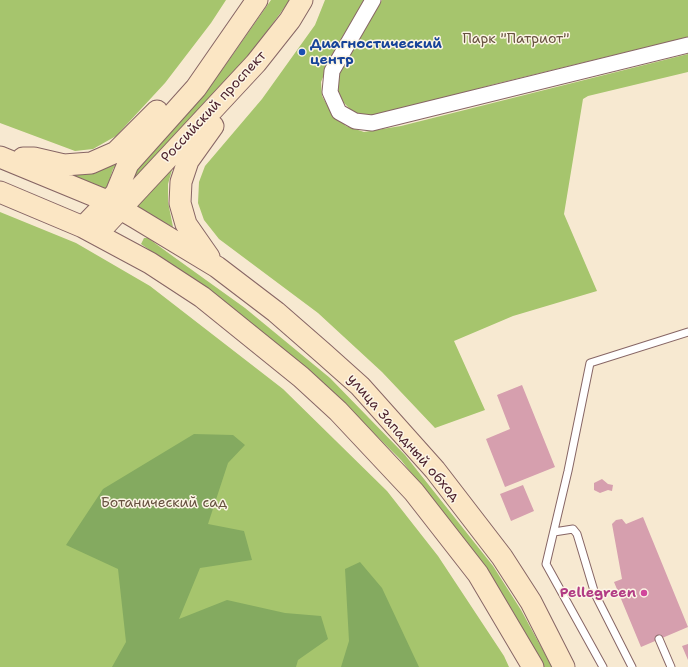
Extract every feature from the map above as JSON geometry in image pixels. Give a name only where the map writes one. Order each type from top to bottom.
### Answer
[{"type":"main road","name":"Российский проспект","points":[[114,205],[116,193],[128,164],[196,88],[258,0]]},
{"type":"main road","name":"Российский проспект","points":[[114,205],[237,84],[290,20],[302,0]]},
{"type":"main road","points":[[0,156],[34,158],[64,165],[91,163],[116,152],[183,82],[221,53]]},
{"type":"main road","points":[[217,267],[202,249],[186,224],[180,203],[181,182],[188,161],[217,120],[237,84]]},
{"type":"main road","name":"улица Западный обход","points":[[0,156],[114,205],[217,267],[276,312],[360,386],[434,470],[502,557],[530,602],[564,667]]},
{"type":"main road","name":"улица Западный обход","points":[[0,192],[90,230],[150,263],[202,297],[301,377],[338,411],[414,492],[478,574],[533,667]]},
{"type":"main road","points":[[90,230],[114,205]]},
{"type":"street","points":[[373,0],[332,71],[330,92],[339,112],[355,121],[372,123],[688,45]]},
{"type":"lane","points":[[603,667],[546,564],[568,471],[590,363],[688,332]]},
{"type":"lane","points":[[554,532],[573,529],[577,534],[595,594],[632,667]]},
{"type":"lane","points":[[659,639],[671,667]]},
{"type":"green space","points":[[0,0],[226,0],[211,23],[165,83],[116,136],[93,149],[75,151],[0,123]]},
{"type":"green space","points":[[271,0],[290,0],[231,80],[130,189],[130,178],[141,159],[222,70]]},
{"type":"green space","points":[[325,0],[364,0],[332,55],[321,82],[322,96],[331,112],[346,126],[364,132],[401,126],[688,54],[688,72],[588,96],[583,99],[564,214],[597,291],[513,316],[454,341],[485,410],[435,428],[382,372],[318,313],[219,239],[204,220],[198,203],[199,182],[205,166],[262,99],[315,25]]},
{"type":"green space","name":"Парк \"Патриот\"","points":[[382,0],[688,0],[688,37],[495,84],[366,119],[352,111],[340,99],[337,88],[339,74]]},
{"type":"green space","points":[[181,150],[172,170],[168,184],[168,202],[173,227],[134,206]]},
{"type":"green space","points":[[126,151],[113,169],[106,190],[64,171]]},
{"type":"green space","name":"Ботанический сад","points":[[0,212],[76,243],[150,286],[283,389],[387,491],[438,556],[504,656],[509,667],[0,667]]},
{"type":"green space","points":[[144,238],[148,238],[245,308],[330,378],[405,455],[493,566],[521,610],[552,667],[543,667],[515,615],[487,569],[401,460],[325,385],[241,315],[141,244]]},
{"type":"green space","points":[[194,434],[233,435],[245,445],[228,463],[208,524],[244,531],[252,560],[200,568],[179,619],[227,600],[285,613],[321,616],[328,639],[298,660],[296,667],[112,667],[126,642],[118,569],[66,545],[103,489]]},
{"type":"green space","points":[[360,562],[382,588],[419,667],[341,667],[349,641],[345,569]]},
{"type":"building","points":[[522,385],[555,467],[505,487],[486,439],[510,429],[497,395]]},
{"type":"building","points":[[602,479],[608,484],[613,485],[612,491],[608,490],[600,493],[594,490],[594,483]]},
{"type":"building","points":[[523,485],[534,511],[511,521],[500,494]]},
{"type":"building","points":[[643,517],[688,627],[641,647],[614,582],[622,579],[612,524],[616,520],[622,519],[626,524]]},
{"type":"building","points":[[688,644],[688,660],[682,646]]},
{"type":"place","name":"Диагностический центр","points":[[302,52]]},
{"type":"place","name":"Pellegreen","points":[[644,593]]}]
